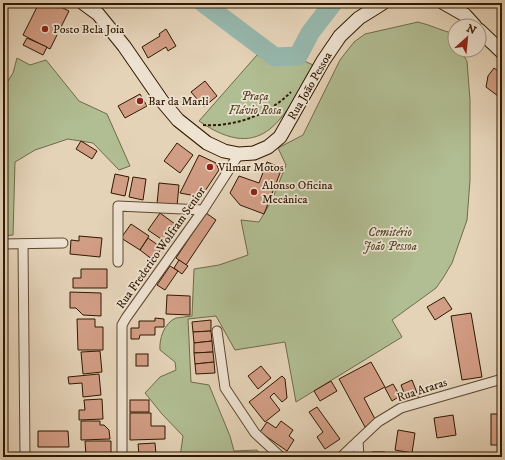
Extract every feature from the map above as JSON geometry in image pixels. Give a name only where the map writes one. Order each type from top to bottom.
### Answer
[{"type":"main road","name":"Rua João Pessoa","points":[[83,3],[98,14],[124,46],[162,101],[178,120],[207,143],[224,151],[239,154],[254,153],[268,147],[280,137],[323,61],[340,36],[359,18],[383,3]]},
{"type":"main road","points":[[444,3],[467,18]]},
{"type":"main road","points":[[487,38],[502,52]]},
{"type":"street","name":"Rua Frederico Wolfram Senior","points":[[122,457],[122,325],[203,210],[239,154]]},
{"type":"street","points":[[118,262],[118,206],[203,210]]},
{"type":"street","points":[[3,244],[63,243]]},
{"type":"street","points":[[22,244],[24,457]]},
{"type":"street","points":[[217,331],[225,388],[255,433],[281,457]]},
{"type":"street","name":"Rua Araras","points":[[341,457],[378,422],[401,408],[502,379]]},
{"type":"street","points":[[358,441],[359,457]]},
{"type":"path","points":[[200,125],[224,124],[247,119],[270,109],[284,100],[292,92]]},
{"type":"green space","name":"Cemitério João Pessoa","points":[[418,22],[447,31],[447,58],[465,58],[467,61],[470,100],[470,180],[467,220],[452,263],[436,288],[392,320],[402,337],[296,402],[285,342],[235,350],[216,316],[188,319],[191,382],[209,385],[230,436],[234,451],[257,450],[262,457],[180,457],[183,436],[145,393],[160,377],[176,370],[175,362],[160,350],[160,341],[165,327],[176,318],[192,316],[194,269],[219,265],[248,255],[241,220],[259,222],[272,200],[286,165],[278,148],[303,135],[340,60],[354,42],[365,34]]},
{"type":"green space","name":"Praça Flávio Rosa","points":[[257,55],[283,64],[300,59],[313,65],[293,102],[282,117],[270,129],[256,137],[240,138],[221,134],[199,121]]},
{"type":"green space","points":[[17,58],[30,65],[46,60],[79,101],[107,114],[130,166],[119,170],[93,143],[68,139],[35,150],[15,162],[13,235],[3,236],[3,89],[13,73]]},
{"type":"building","points":[[39,3],[53,3],[69,11],[50,49],[23,35]]},
{"type":"building","points":[[166,29],[176,46],[168,51],[166,47],[148,58],[142,47],[160,36],[159,34]]},
{"type":"building","points":[[27,38],[47,47],[43,55],[23,45]]},
{"type":"building","points":[[494,68],[502,74],[502,99],[486,87],[488,76]]},
{"type":"building","points":[[205,81],[217,96],[204,107],[191,92]]},
{"type":"building","points":[[140,94],[147,106],[125,118],[118,106]]},
{"type":"building","points":[[81,141],[97,151],[92,159],[76,149]]},
{"type":"building","points":[[177,143],[193,155],[180,173],[164,161]]},
{"type":"building","points":[[199,155],[216,163],[219,170],[201,197],[180,193]]},
{"type":"building","points":[[267,162],[282,168],[264,214],[240,205],[230,193],[239,176],[259,183]]},
{"type":"building","points":[[115,174],[129,177],[125,196],[111,193]]},
{"type":"building","points":[[133,177],[146,179],[143,200],[129,197]]},
{"type":"building","points":[[159,183],[179,185],[177,206],[157,204]]},
{"type":"building","points":[[160,213],[175,224],[164,241],[148,230]]},
{"type":"building","points":[[206,213],[216,220],[186,265],[176,258]]},
{"type":"building","points":[[131,224],[149,236],[140,250],[121,238]]},
{"type":"building","points":[[79,236],[102,238],[100,257],[70,254],[71,240],[79,241]]},
{"type":"building","points":[[148,238],[162,248],[153,260],[140,250]]},
{"type":"building","points":[[179,260],[188,266],[182,274],[174,268]]},
{"type":"building","points":[[170,266],[178,271],[165,290],[157,285]]},
{"type":"building","points":[[81,269],[107,269],[107,288],[73,288],[73,278],[81,278]]},
{"type":"building","points":[[70,292],[101,293],[101,316],[83,315],[76,308],[70,308]]},
{"type":"building","points":[[167,295],[190,296],[190,315],[166,314]]},
{"type":"building","points":[[444,297],[452,309],[435,320],[427,307]]},
{"type":"building","points":[[471,313],[482,377],[462,380],[451,316]]},
{"type":"building","points":[[155,318],[164,319],[164,327],[155,327],[155,335],[140,335],[139,339],[131,339],[131,328],[139,328],[139,321],[155,321]]},
{"type":"building","points":[[77,319],[95,319],[95,327],[103,327],[103,350],[78,350]]},
{"type":"building","points":[[211,320],[211,331],[193,332],[192,322]]},
{"type":"building","points":[[211,331],[212,341],[194,343],[193,332]]},
{"type":"building","points":[[212,341],[213,352],[194,353],[194,343]]},
{"type":"building","points":[[100,351],[102,372],[83,374],[81,352]]},
{"type":"building","points":[[213,352],[214,362],[195,364],[194,353]]},
{"type":"building","points":[[136,354],[148,354],[148,366],[136,366]]},
{"type":"building","points":[[214,362],[215,373],[196,374],[195,364]]},
{"type":"building","points":[[371,362],[385,387],[364,398],[376,421],[365,427],[339,379]]},
{"type":"building","points":[[261,366],[271,378],[258,389],[248,376]]},
{"type":"building","points":[[99,374],[101,395],[83,397],[82,383],[69,384],[68,377]]},
{"type":"building","points":[[282,376],[285,379],[287,398],[282,402],[274,393],[270,397],[280,410],[265,422],[249,402]]},
{"type":"building","points":[[412,380],[419,398],[408,403],[401,385]]},
{"type":"building","points":[[331,381],[337,391],[320,401],[314,391]]},
{"type":"building","points":[[393,384],[400,396],[392,401],[385,388]]},
{"type":"building","points":[[102,399],[103,419],[79,420],[79,410],[85,410],[84,400]]},
{"type":"building","points":[[130,400],[149,400],[149,412],[130,412]]},
{"type":"building","points":[[317,407],[340,439],[325,449],[317,437],[323,432],[309,412]]},
{"type":"building","points":[[130,413],[151,413],[151,426],[165,426],[165,439],[130,440]]},
{"type":"building","points":[[491,414],[502,414],[502,445],[491,445]]},
{"type":"building","points":[[453,415],[456,435],[437,438],[434,418]]},
{"type":"building","points":[[81,421],[100,421],[100,425],[104,425],[109,430],[110,439],[81,440]]},
{"type":"building","points":[[281,421],[293,430],[289,436],[294,440],[287,451],[260,432],[267,422],[276,428]]},
{"type":"building","points":[[398,430],[415,433],[412,453],[395,450]]},
{"type":"building","points":[[38,431],[68,431],[69,447],[38,447]]},
{"type":"building","points":[[85,441],[111,441],[111,456],[86,456]]},
{"type":"building","points":[[155,443],[156,454],[139,455],[138,444]]},
{"type":"building","points":[[372,452],[385,452],[385,457],[371,457]]},
{"type":"building","points":[[167,454],[167,457],[139,457],[139,455]]},
{"type":"waterway","points":[[203,3],[275,57],[298,56],[310,33],[333,3]]},
{"type":"place","name":"Posto Bela Joia","points":[[45,29]]},
{"type":"place","name":"Bar da Marli","points":[[140,101]]},
{"type":"place","name":"Vilmar Motos","points":[[210,167]]},
{"type":"place","name":"Alonso Oficina Mecânica","points":[[254,192]]}]
